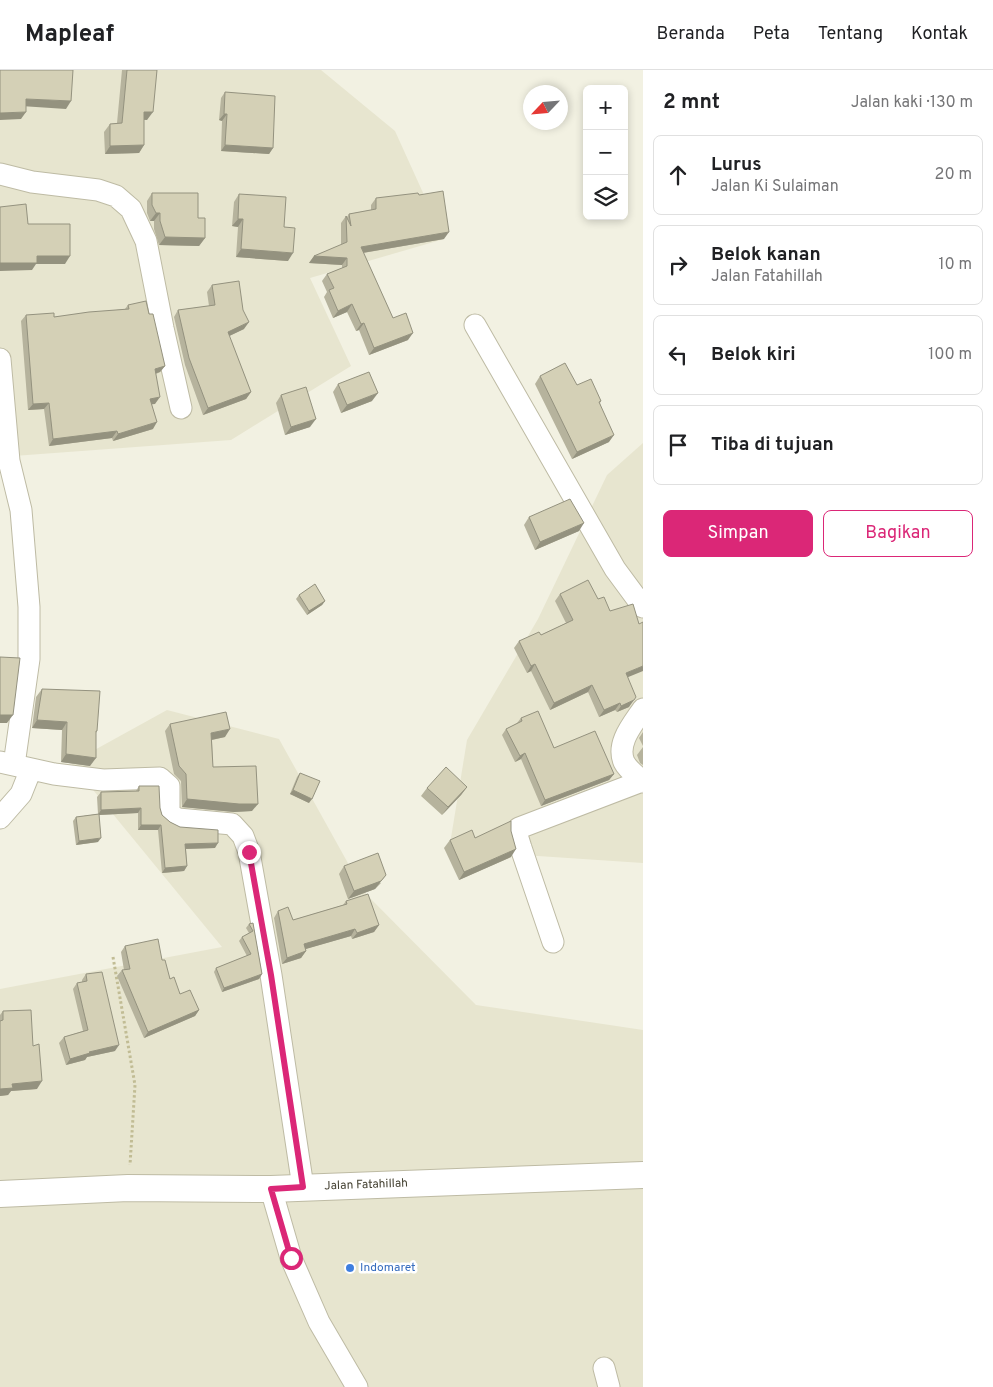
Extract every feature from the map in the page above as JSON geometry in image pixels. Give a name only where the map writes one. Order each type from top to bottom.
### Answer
[{"type":"street","points":[[0,174],[32,182],[98,190],[116,196],[131,209],[146,241],[164,336],[181,408]]},
{"type":"street","points":[[475,325],[610,562],[643,607]]},
{"type":"street","points":[[0,359],[9,461],[21,510],[29,607],[29,659],[15,765],[21,794],[0,818]]},
{"type":"street","points":[[643,709],[625,737],[623,750],[624,762],[633,774],[643,782]]},
{"type":"street","points":[[15,765],[54,774],[103,780],[160,778],[169,786],[168,812],[172,816],[232,824],[243,836],[249,852],[271,975],[303,1187]]},
{"type":"street","points":[[553,942],[520,848],[517,835],[519,828],[643,782]]},
{"type":"street","name":"Jalan Fatahillah","points":[[0,1194],[128,1188],[271,1189],[643,1174]]},
{"type":"street","points":[[271,1189],[295,1268],[319,1322],[357,1387]]},
{"type":"path","points":[[113,957],[135,1085],[128,1188]]},
{"type":"shaded area","points":[[0,70],[321,70],[395,131],[444,239],[310,278],[351,366],[231,440],[0,457]]},
{"type":"shaded area","points":[[643,443],[643,863],[449,850],[467,740],[538,619],[607,475]]},
{"type":"shaded area","points":[[167,710],[279,739],[364,892],[476,1005],[643,1030],[643,1387],[0,1387],[0,989],[222,947],[71,763]]},
{"type":"building","points":[[0,70],[73,70],[71,101],[26,99],[26,112],[0,113]]},
{"type":"building","points":[[127,70],[157,70],[153,112],[144,112],[144,145],[110,146],[110,124],[122,123]]},
{"type":"building","points":[[225,92],[275,96],[273,148],[225,145],[227,114],[224,114]]},
{"type":"building","points":[[443,191],[449,232],[361,247],[393,318],[406,313],[413,333],[374,348],[364,323],[361,324],[352,304],[338,311],[329,290],[334,288],[327,274],[347,266],[347,258],[314,256],[347,242],[346,216],[351,226],[349,214],[376,209],[376,198]]},
{"type":"building","points":[[152,193],[198,193],[198,218],[205,218],[205,238],[165,237],[160,221],[160,213],[156,213],[152,205]]},
{"type":"building","points":[[239,194],[286,197],[284,227],[295,228],[293,253],[241,249],[243,219],[238,219]]},
{"type":"building","points":[[26,204],[28,224],[70,224],[70,256],[37,256],[37,263],[0,263],[0,207]]},
{"type":"building","points":[[239,281],[243,310],[249,322],[228,332],[251,392],[208,408],[189,358],[178,310],[215,305],[212,285]]},
{"type":"building","points":[[146,301],[149,314],[153,314],[165,366],[155,369],[160,397],[150,399],[157,422],[118,434],[117,431],[53,439],[49,403],[33,404],[26,315],[54,313],[54,317],[129,309],[128,305]]},
{"type":"building","points":[[565,363],[577,385],[591,379],[614,435],[577,452],[540,376]]},
{"type":"building","points":[[369,372],[378,393],[347,405],[338,384]]},
{"type":"building","points":[[306,387],[316,419],[291,427],[281,395]]},
{"type":"building","points":[[570,499],[584,523],[540,542],[529,517]]},
{"type":"building","points":[[588,580],[598,599],[604,597],[610,611],[633,604],[639,624],[643,622],[643,666],[626,673],[636,697],[634,700],[621,706],[620,703],[604,710],[592,685],[554,703],[535,664],[531,666],[519,641],[539,632],[541,635],[573,620],[560,594]]},
{"type":"building","points":[[315,584],[325,601],[309,611],[299,595]]},
{"type":"building","points":[[0,657],[20,658],[13,715],[0,715]]},
{"type":"building","points":[[42,689],[100,691],[96,731],[96,758],[66,754],[67,722],[37,720]]},
{"type":"building","points":[[538,711],[554,748],[595,731],[614,774],[545,800],[525,753],[520,756],[506,729],[522,721],[521,718]]},
{"type":"building","points":[[226,712],[230,729],[211,733],[213,767],[256,766],[258,804],[187,799],[186,774],[179,766],[170,724]]},
{"type":"building","points":[[446,767],[467,787],[448,807],[427,788]]},
{"type":"building","points":[[300,773],[320,781],[312,799],[293,790]]},
{"type":"building","points":[[139,786],[159,786],[162,815],[180,827],[218,830],[218,843],[185,844],[187,866],[165,868],[161,825],[141,825],[141,808],[101,810],[101,792],[139,791]]},
{"type":"building","points":[[99,814],[101,838],[79,841],[76,817]]},
{"type":"building","points":[[511,821],[511,831],[516,849],[464,872],[450,840],[472,830],[475,838]]},
{"type":"building","points":[[378,853],[386,875],[381,881],[354,891],[344,866]]},
{"type":"building","points":[[368,894],[379,925],[357,933],[355,929],[304,944],[306,951],[287,958],[278,911],[288,907],[293,920],[347,904],[346,901]]},
{"type":"building","points":[[253,923],[262,974],[224,988],[216,968],[251,954],[242,937],[253,931],[249,924]]},
{"type":"building","points":[[158,939],[162,960],[165,960],[170,979],[174,977],[180,994],[190,990],[199,1010],[148,1032],[122,970],[130,969],[125,946]]},
{"type":"building","points":[[102,972],[119,1045],[89,1052],[70,1059],[64,1037],[88,1030],[77,983],[87,981],[86,974]]},
{"type":"building","points":[[31,1010],[33,1046],[39,1044],[42,1081],[12,1084],[13,1088],[0,1089],[0,1021],[3,1020],[3,1011]]},
{"type":"place","name":"Indomaret","points":[[350,1268]]},
{"type":"route","points":[[249,852],[271,975],[303,1187],[271,1189],[291,1258]]}]
